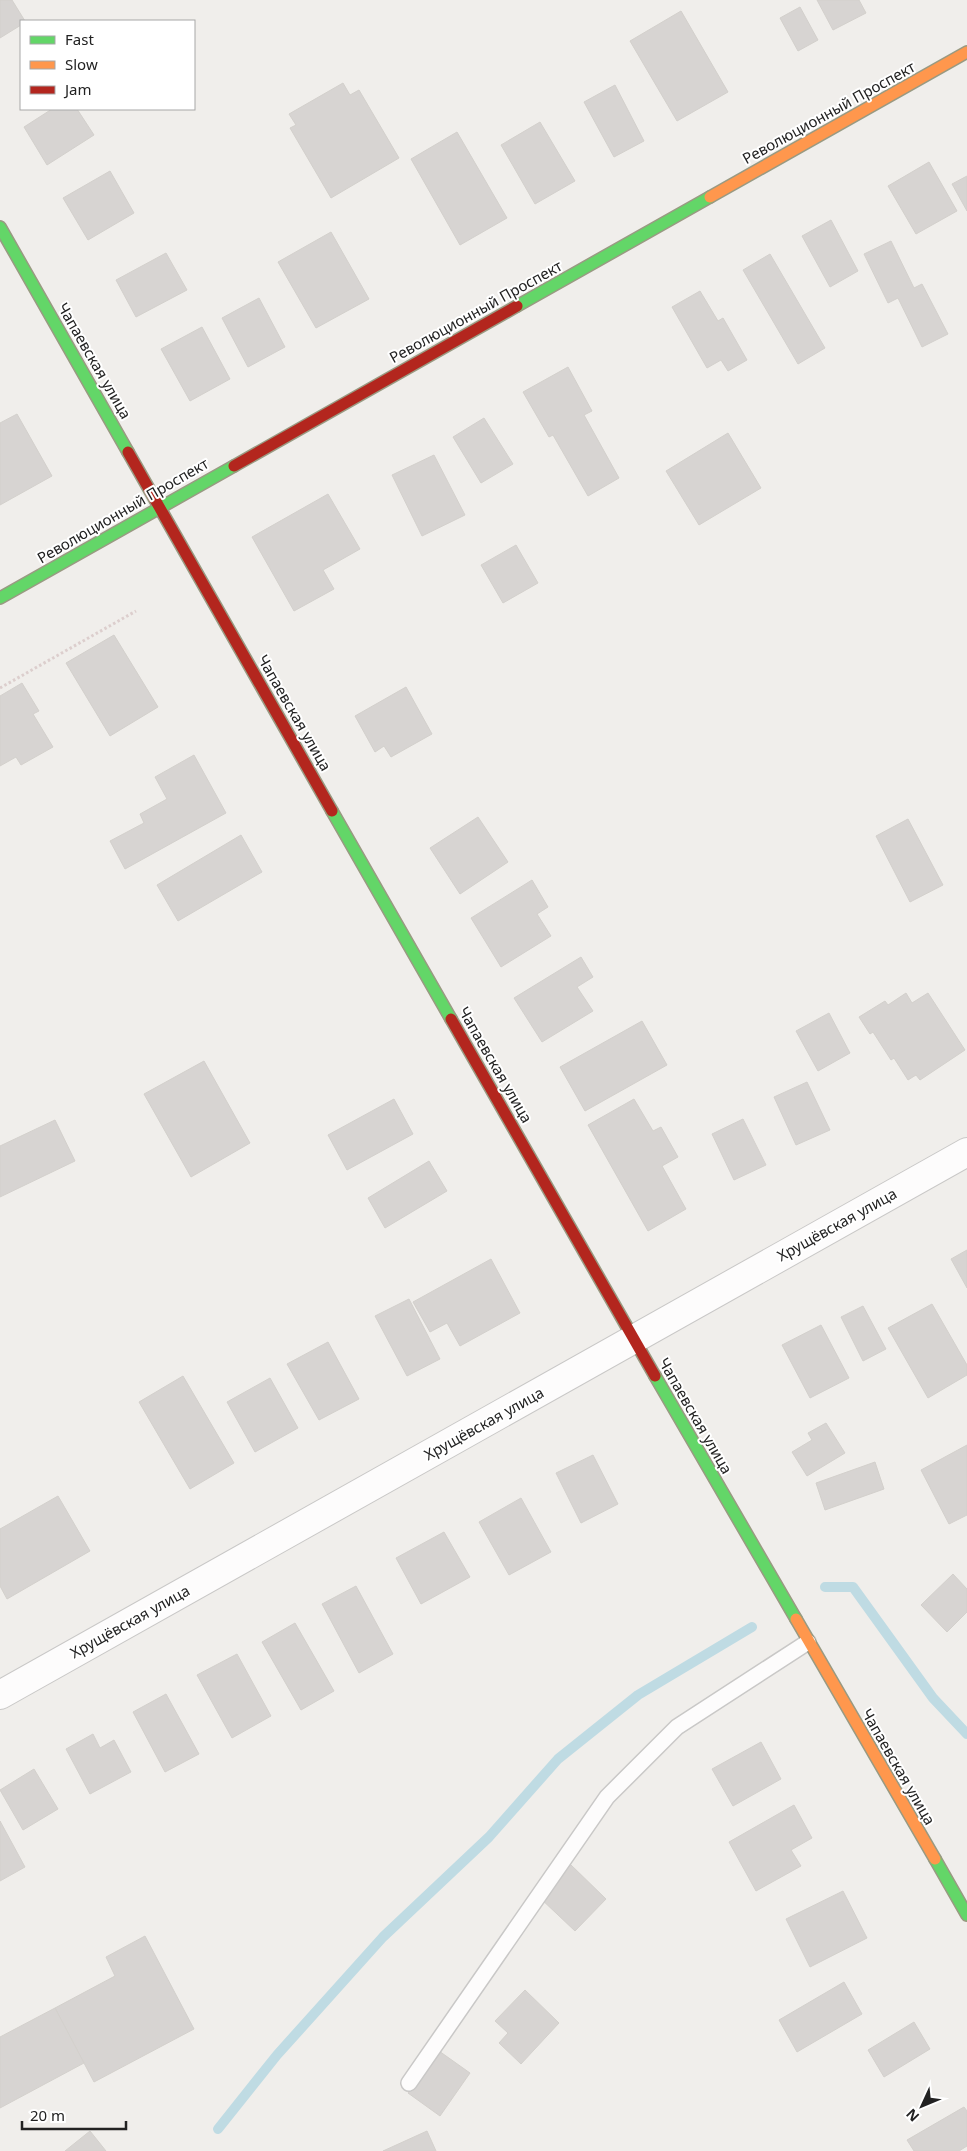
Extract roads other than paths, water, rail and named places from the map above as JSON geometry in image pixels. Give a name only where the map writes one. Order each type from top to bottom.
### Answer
[{"type":"main road","name":"Революционный Проспект","points":[[0,598],[967,52]]},
{"type":"main road","name":"Чапаевская улица","points":[[0,227],[634,1340],[967,1915]]},
{"type":"street","name":"Хрущёвская улица","points":[[0,1695],[967,1152]]},
{"type":"lane","points":[[409,2083],[606,1797],[676,1727],[808,1642]]},
{"type":"waterway","points":[[825,1587],[853,1587],[933,1698],[967,1734]]},
{"type":"waterway","points":[[218,2129],[277,2055],[383,1937],[489,1837],[558,1759],[638,1695],[752,1627]]}]
